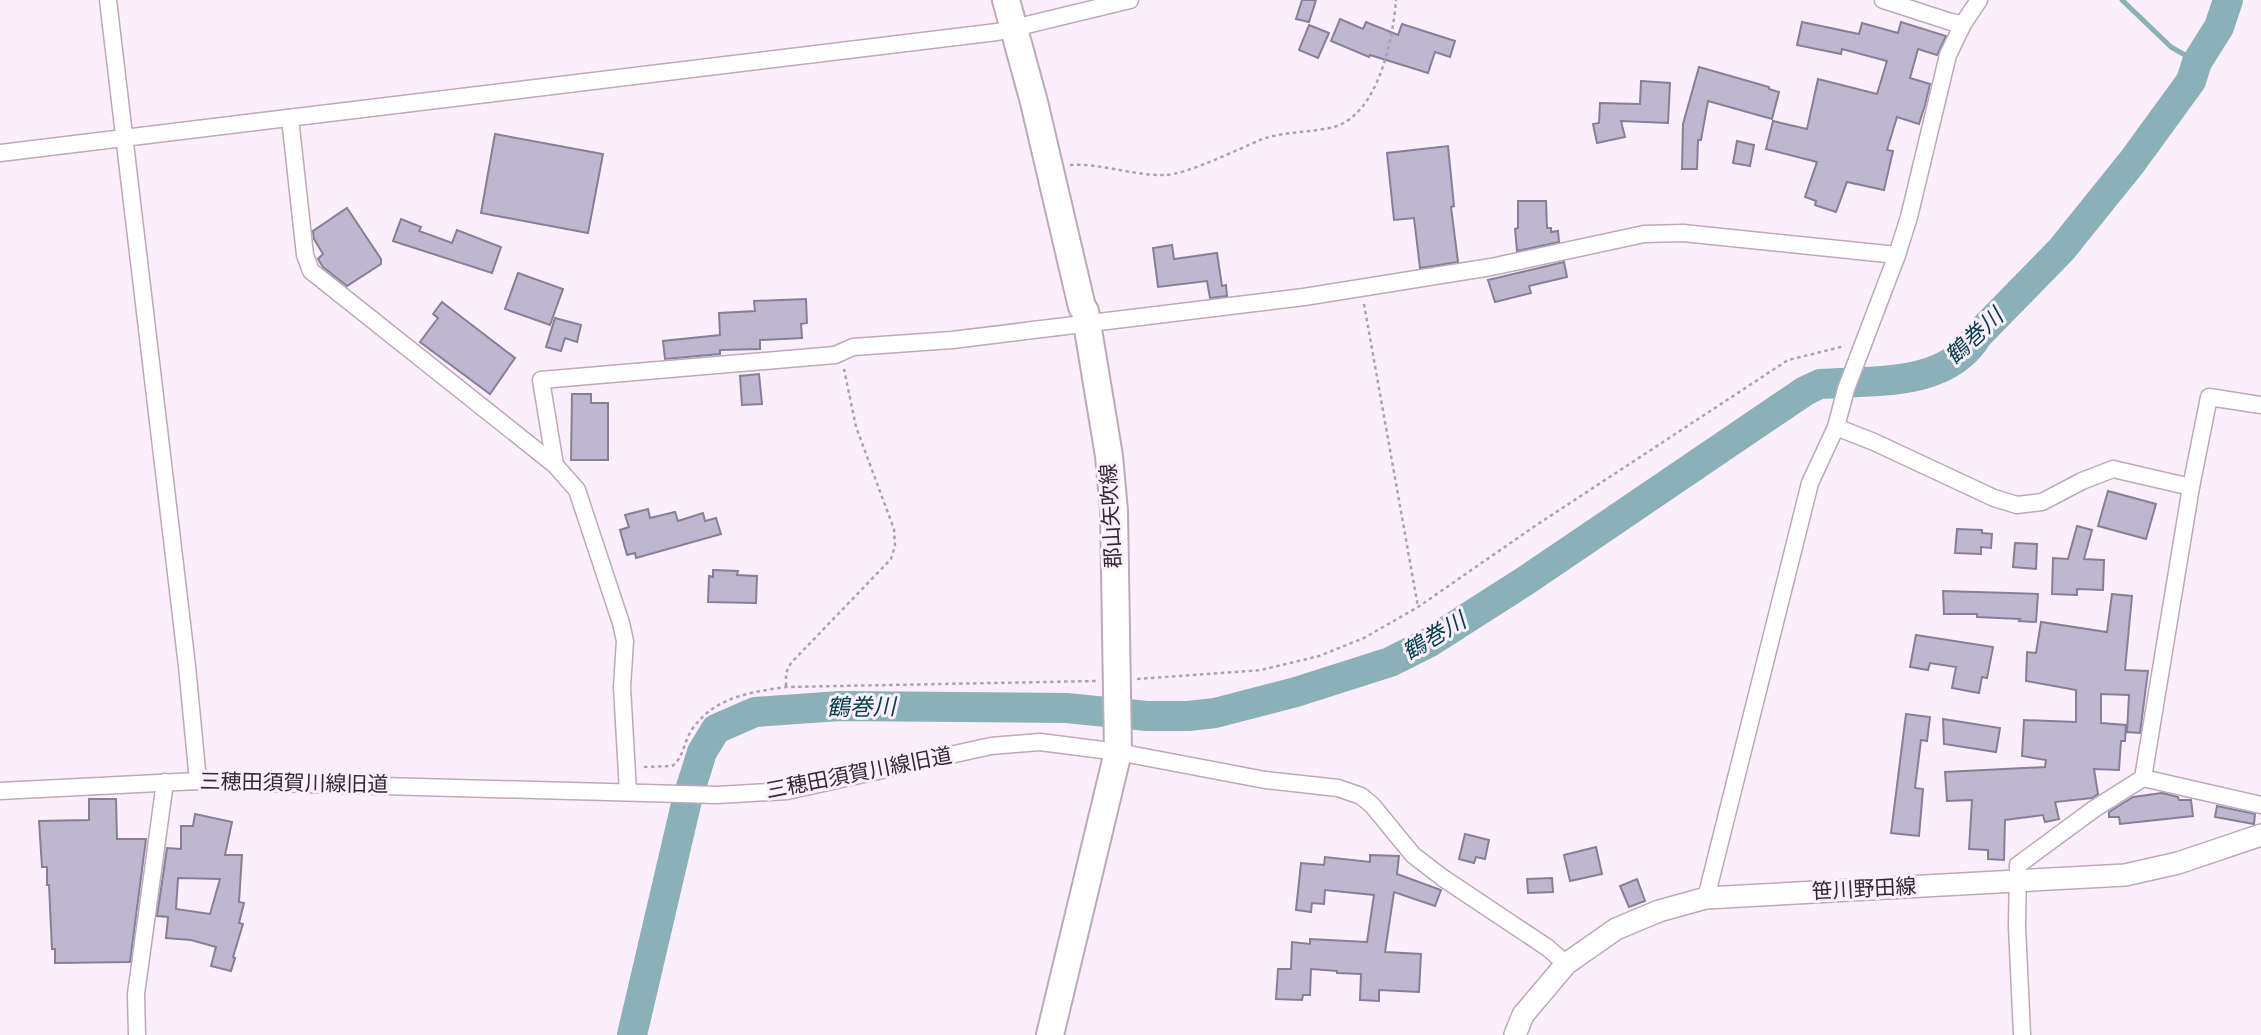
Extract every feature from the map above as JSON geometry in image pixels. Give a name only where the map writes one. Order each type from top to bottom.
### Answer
[{"type":"main road","name":"郡山矢吹線","points":[[1006,0],[1034,102],[1087,325],[1109,456],[1114,511],[1118,752],[1050,1035]]},
{"type":"street","points":[[108,0],[184,638],[198,781]]},
{"type":"street","points":[[0,153],[1013,29],[1130,0]]},
{"type":"street","points":[[1883,0],[1963,24]]},
{"type":"street","points":[[1706,898],[1810,483],[1836,427],[1846,389],[1897,255],[1912,205],[1948,55],[1963,24],[1979,0]]},
{"type":"street","points":[[290,118],[304,255],[311,271],[555,465],[577,490],[625,641],[622,687],[628,792]]},
{"type":"street","points":[[555,465],[541,380],[835,355],[853,347],[952,340],[1087,325],[1361,288],[1491,267],[1644,234],[1683,233],[1897,255]]},
{"type":"street","points":[[2143,778],[2208,397],[2261,405]]},
{"type":"street","points":[[1836,427],[1994,498],[2017,505],[2042,502],[2082,481],[2113,469],[2191,487]]},
{"type":"street","name":"三穂田須賀川線旧道","points":[[0,791],[198,781],[717,795],[787,791],[991,747],[1040,742],[1118,752],[1265,780],[1339,788],[1361,796],[1372,805],[1413,855],[1548,948],[1566,964]]},
{"type":"street","points":[[2022,1035],[2017,926],[2018,865],[2094,809],[2143,778],[2261,804]]},
{"type":"street","points":[[137,1035],[136,994],[165,782]]},
{"type":"street","name":"笹川野田線","points":[[1515,1035],[1523,1015],[1566,964],[1616,929],[1659,911],[1706,898],[2125,875],[2178,863],[2261,835]]},
{"type":"path","points":[[1049,167],[1102,167],[1168,175],[1265,138],[1335,126],[1354,117],[1364,107],[1372,92],[1393,30],[1396,0]]},
{"type":"path","points":[[1361,288],[1418,607]]},
{"type":"path","points":[[627,767],[672,766],[679,758],[691,730],[702,717],[741,694],[786,687],[1116,684],[1261,670],[1319,656],[1364,638],[1418,607],[1546,519],[1788,360],[1842,346],[1862,349]]},
{"type":"path","points":[[786,687],[786,673],[791,663],[891,559],[895,546],[894,529],[856,427],[842,352]]},
{"type":"building","points":[[1302,0],[1316,0],[1309,22],[1296,19]]},
{"type":"building","points":[[1340,19],[1363,29],[1366,22],[1398,35],[1402,24],[1455,41],[1450,57],[1435,52],[1428,73],[1370,55],[1369,57],[1331,41]]},
{"type":"building","points":[[1802,22],[1859,34],[1862,23],[1898,33],[1901,22],[1946,36],[1937,55],[1918,49],[1910,78],[1930,84],[1925,105],[1919,124],[1897,117],[1887,150],[1893,151],[1884,190],[1847,182],[1836,212],[1815,205],[1816,201],[1805,197],[1817,162],[1766,149],[1773,121],[1807,129],[1818,79],[1877,94],[1887,61],[1842,49],[1841,54],[1797,45]]},
{"type":"building","points":[[1309,25],[1329,33],[1318,58],[1299,50]]},
{"type":"building","points":[[1699,67],[1779,92],[1772,119],[1708,101],[1701,140],[1698,140],[1697,169],[1682,169],[1683,124]]},
{"type":"building","points":[[1641,81],[1670,83],[1668,123],[1621,121],[1625,137],[1597,143],[1593,124],[1599,123],[1600,103],[1640,104]]},
{"type":"building","points":[[495,134],[603,154],[588,233],[481,213]]},
{"type":"building","points":[[1737,141],[1754,145],[1750,166],[1733,163]]},
{"type":"building","points":[[1448,146],[1454,206],[1451,207],[1458,262],[1420,268],[1414,218],[1394,220],[1387,153]]},
{"type":"building","points":[[1518,201],[1546,201],[1547,228],[1551,228],[1551,232],[1558,231],[1559,242],[1517,251],[1515,229],[1518,228]]},
{"type":"building","points":[[347,208],[381,259],[381,264],[347,286],[323,267],[318,259],[323,254],[314,239],[313,231]]},
{"type":"building","points":[[401,219],[421,227],[419,231],[452,243],[457,230],[501,247],[492,273],[393,241]]},
{"type":"building","points":[[1172,245],[1174,259],[1217,253],[1222,286],[1226,285],[1227,296],[1210,298],[1207,281],[1158,287],[1153,248]]},
{"type":"building","points":[[1564,262],[1567,277],[1529,286],[1531,293],[1495,302],[1488,280]]},
{"type":"building","points":[[518,273],[563,289],[550,325],[505,309]]},
{"type":"building","points":[[806,299],[807,323],[801,324],[802,338],[760,340],[760,349],[720,350],[720,354],[665,359],[663,341],[720,335],[719,313],[755,311],[754,301]]},
{"type":"building","points":[[442,302],[515,358],[490,394],[420,342],[438,318],[433,314]]},
{"type":"building","points":[[555,318],[581,325],[577,342],[565,338],[561,351],[546,347]]},
{"type":"building","points":[[759,374],[762,404],[742,405],[740,376]]},
{"type":"building","points":[[572,394],[591,394],[591,403],[608,403],[608,460],[571,460]]},
{"type":"building","points":[[2108,491],[2156,504],[2146,539],[2098,526]]},
{"type":"building","points":[[648,509],[650,518],[675,512],[678,521],[703,513],[705,521],[716,518],[721,534],[636,558],[635,553],[627,555],[620,530],[629,527],[625,515]]},
{"type":"building","points":[[2077,526],[2092,530],[2084,559],[2104,560],[2103,590],[2077,589],[2077,595],[2052,594],[2053,558],[2068,559]]},
{"type":"building","points":[[1957,529],[1982,530],[1982,533],[1992,534],[1991,548],[1981,547],[1981,554],[1955,553]]},
{"type":"building","points":[[2015,543],[2037,544],[2036,569],[2013,567]]},
{"type":"building","points":[[713,570],[738,571],[737,575],[757,576],[756,603],[708,602],[709,576],[713,577]]},
{"type":"building","points":[[1943,591],[2038,594],[2036,622],[1977,617],[1977,614],[1944,614]]},
{"type":"building","points":[[2112,594],[2132,596],[2125,670],[2148,671],[2140,733],[2127,732],[2129,695],[2101,694],[2101,723],[2126,725],[2125,741],[2121,741],[2119,770],[2094,769],[2098,794],[2092,798],[2055,802],[2059,819],[2045,822],[2043,815],[2005,820],[2004,860],[1988,859],[1988,850],[1969,849],[1972,800],[1947,801],[1945,772],[2045,767],[2046,760],[2022,756],[2024,720],[2076,722],[2076,690],[2026,681],[2027,652],[2036,653],[2041,622],[2107,632]]},
{"type":"building","points":[[1916,635],[1993,647],[1987,678],[1982,677],[1979,693],[1952,688],[1956,667],[1930,663],[1928,670],[1910,667]]},
{"type":"building","points":[[1906,714],[1930,717],[1927,741],[1921,740],[1915,788],[1923,789],[1919,836],[1891,833]]},
{"type":"building","points":[[1943,719],[2000,728],[1996,752],[1944,744]]},
{"type":"building","points":[[2162,793],[2178,797],[2179,800],[2191,800],[2193,816],[2120,824],[2119,817],[2109,817],[2109,812],[2133,797]]},
{"type":"building","points":[[89,799],[116,799],[117,839],[146,839],[130,962],[55,963],[47,867],[42,867],[39,821],[89,820]]},
{"type":"building","points":[[2217,806],[2255,814],[2254,824],[2215,817]]},
{"type":"building","points":[[195,814],[232,822],[225,855],[242,855],[239,902],[244,903],[239,923],[243,924],[231,971],[211,966],[216,947],[191,940],[166,938],[168,917],[157,916],[167,848],[181,849],[181,826],[193,826]],"holes":[[[178,878],[220,879],[210,914],[176,909]]]},
{"type":"building","points":[[1465,834],[1489,840],[1485,859],[1476,857],[1474,863],[1459,859]]},
{"type":"building","points":[[1596,847],[1602,874],[1570,881],[1564,855]]},
{"type":"building","points":[[1370,855],[1399,856],[1397,874],[1441,890],[1435,906],[1394,892],[1385,952],[1421,954],[1419,992],[1379,990],[1379,1001],[1360,1000],[1361,974],[1311,969],[1310,995],[1303,995],[1302,1000],[1276,999],[1278,969],[1291,969],[1292,942],[1310,944],[1310,939],[1367,942],[1374,895],[1325,890],[1324,904],[1312,903],[1311,912],[1296,910],[1301,863],[1324,865],[1325,857],[1370,862]]},
{"type":"building","points":[[1552,878],[1553,892],[1528,893],[1527,879]]},
{"type":"building","points":[[1637,879],[1645,901],[1629,907],[1620,886]]},
{"type":"waterway","points":[[2122,0],[2171,47],[2197,62]]},
{"type":"waterway","name":"鶴巻川","points":[[632,1035],[687,800],[702,752],[716,729],[755,712],[840,706],[1066,708],[1147,716],[1188,716],[1215,713],[1296,692],[1390,662],[1428,643],[1525,581],[1805,391],[1820,384],[1885,381],[1928,373],[1948,364],[1964,352],[2062,249],[2132,162],[2191,81],[2197,62],[2219,27],[2228,0]]}]
